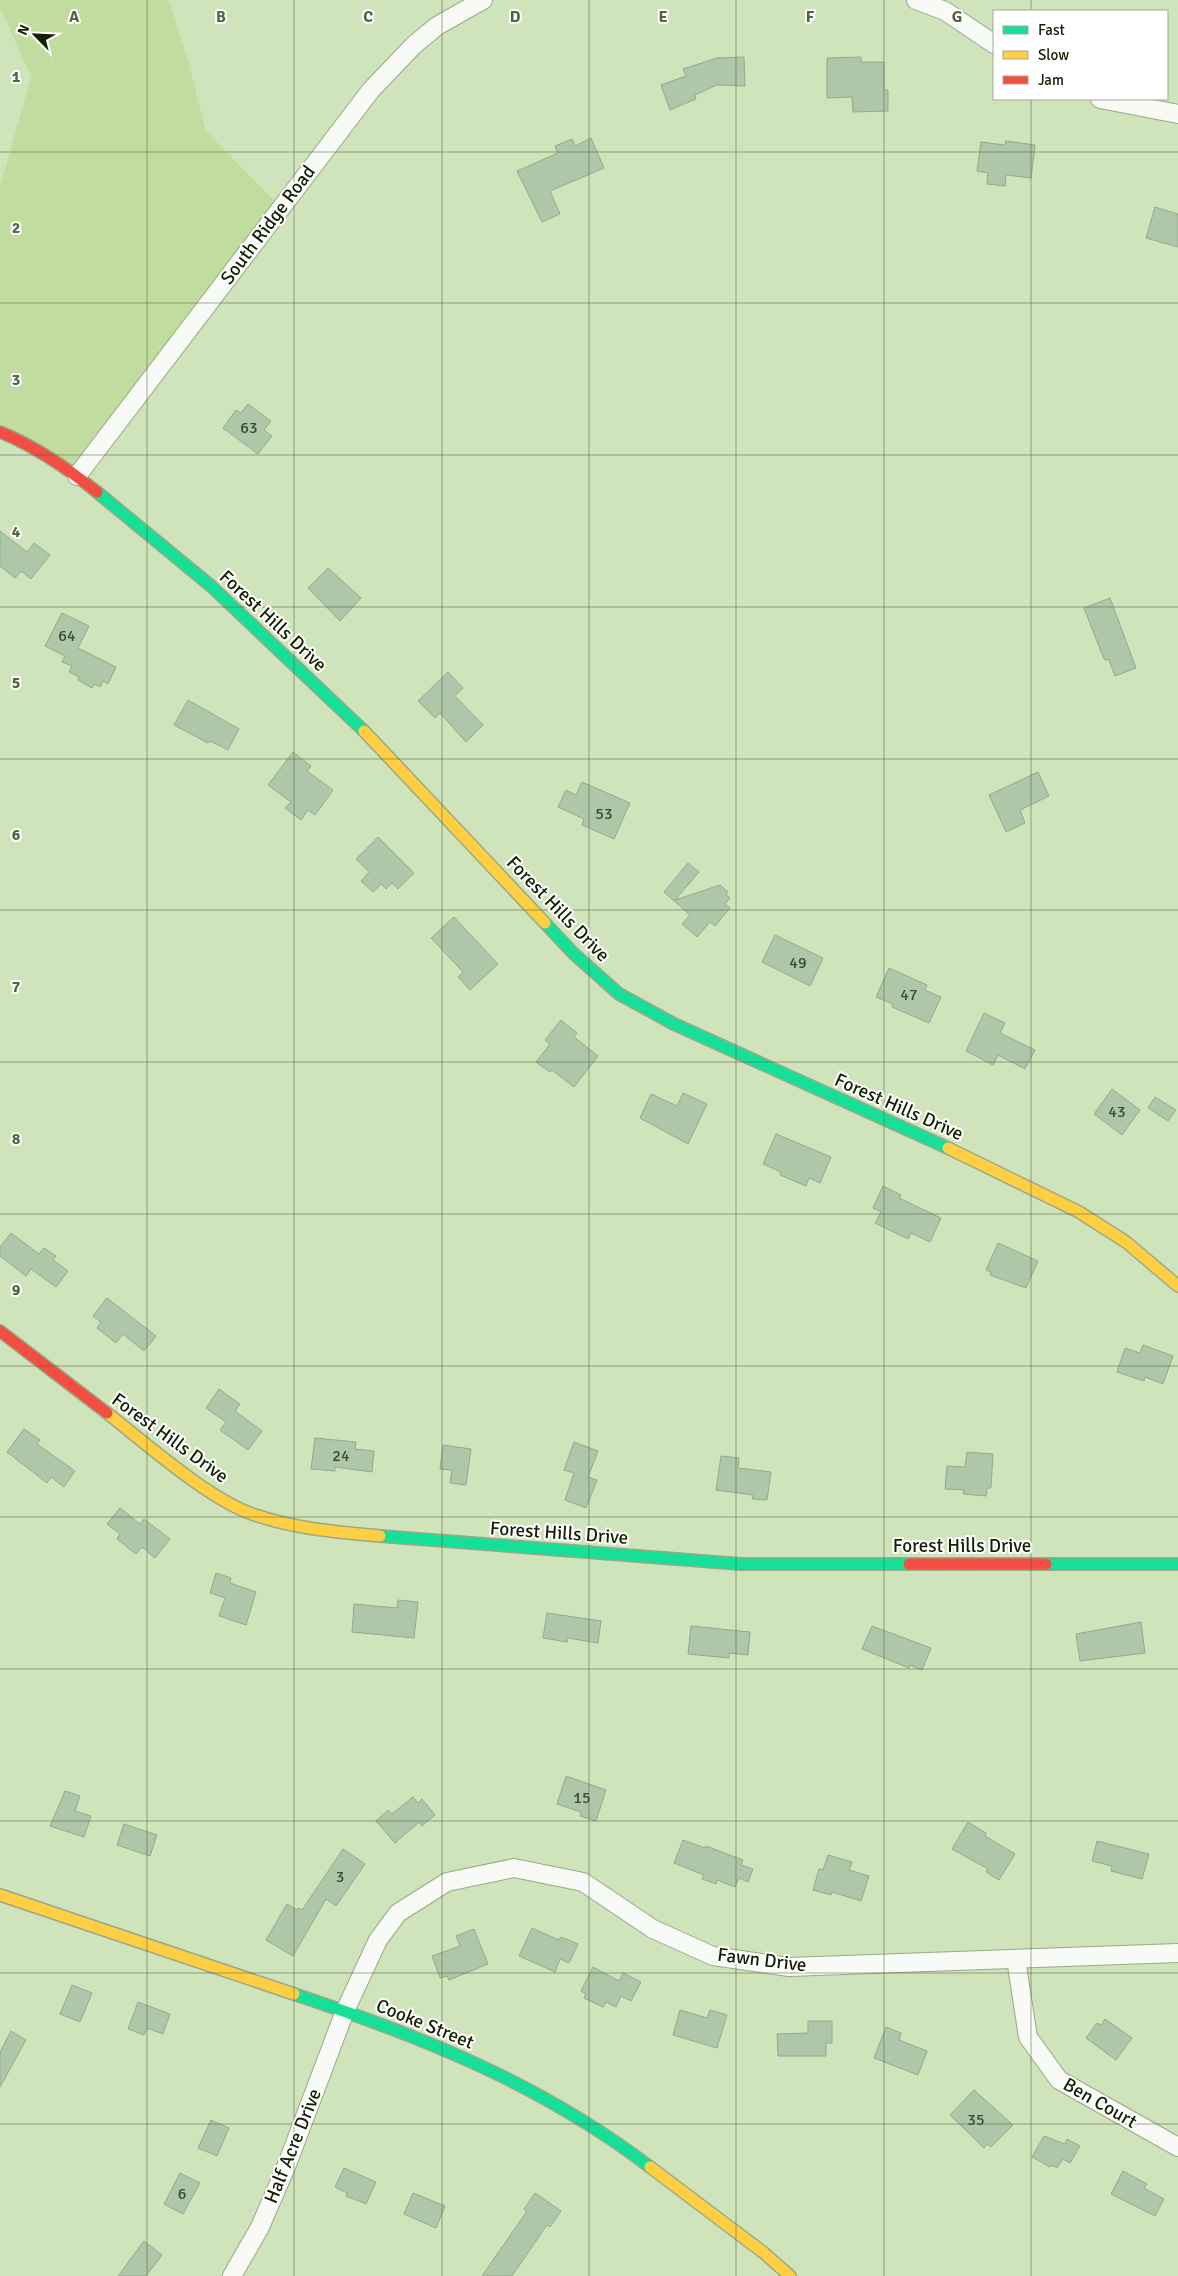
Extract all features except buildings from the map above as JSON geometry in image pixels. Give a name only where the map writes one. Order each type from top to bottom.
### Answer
[{"type":"street","name":"South Ridge Road","points":[[76,476],[371,90],[414,45],[437,26],[484,0]]},
{"type":"street","points":[[916,0],[945,11],[993,43]]},
{"type":"street","points":[[1105,100],[1178,114]]},
{"type":"street","name":"Forest Hills Drive","points":[[0,432],[22,441],[76,476],[210,586],[369,736],[572,953],[620,994],[674,1024],[993,1168],[1079,1212],[1126,1242],[1178,1286]]},
{"type":"street","name":"Forest Hills Drive","points":[[0,1331],[209,1491],[254,1515],[319,1531],[741,1564],[1178,1564]]},
{"type":"street","name":"Fawn Drive","points":[[345,2011],[378,1940],[398,1913],[447,1882],[514,1868],[583,1882],[653,1928],[713,1956],[789,1967],[1178,1953]]},
{"type":"street","name":"Cooke Street","points":[[0,1895],[345,2011],[482,2065],[567,2110],[645,2162],[764,2253],[790,2276]]},
{"type":"street","name":"Ben Court","points":[[1016,1959],[1028,2037],[1059,2080],[1178,2147]]},
{"type":"street","name":"Half Acre Drive","points":[[232,2276],[260,2227],[286,2167],[345,2011]]},
{"type":"green space","points":[[0,0],[169,0],[188,61],[206,131],[281,208],[77,476],[0,432],[0,187],[31,77],[0,7]]},
{"type":"traffic: fast","points":[[97,492],[211,586],[364,731]]},
{"type":"traffic: fast","points":[[545,923],[573,953],[619,994],[674,1024],[948,1148]]},
{"type":"traffic: fast","points":[[380,1536],[741,1564],[909,1564]]},
{"type":"traffic: fast","points":[[1046,1564],[1178,1564]]},
{"type":"traffic: fast","points":[[294,1994],[389,2028],[480,2066],[567,2111],[650,2167]]},
{"type":"traffic: slow","points":[[364,731],[545,923]]},
{"type":"traffic: slow","points":[[948,1148],[1079,1212],[1126,1242],[1178,1286]]},
{"type":"traffic: slow","points":[[107,1413],[179,1470],[237,1508],[270,1520],[301,1527],[380,1536]]},
{"type":"traffic: slow","points":[[0,1895],[294,1994]]},
{"type":"traffic: slow","points":[[650,2167],[764,2253],[790,2276]]},
{"type":"traffic: jam","points":[[0,432],[50,458],[97,492]]},
{"type":"traffic: jam","points":[[0,1331],[107,1413]]},
{"type":"traffic: jam","points":[[909,1564],[1046,1564]]}]
